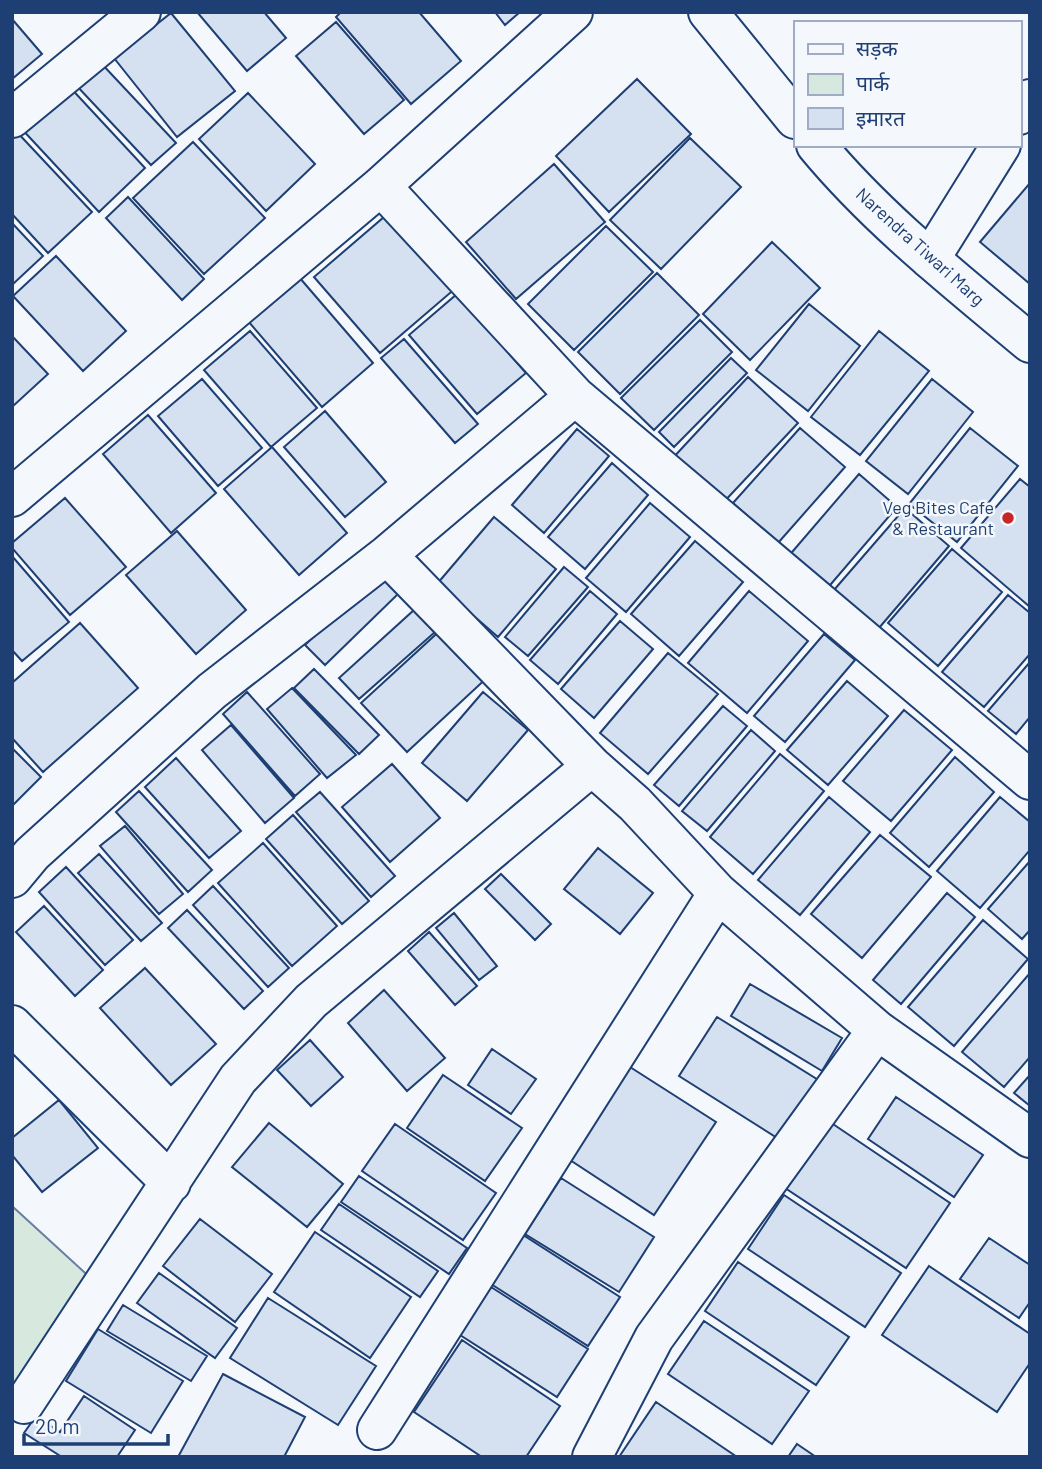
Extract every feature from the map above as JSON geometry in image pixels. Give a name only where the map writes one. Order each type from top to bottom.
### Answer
[{"type":"street","points":[[12,118],[141,12]]},
{"type":"street","points":[[12,497],[382,186],[573,12]]},
{"type":"street","points":[[708,12],[794,118]]},
{"type":"street","name":"Narendra Tiwari Marg","points":[[818,147],[838,172],[930,259],[1030,343]]},
{"type":"street","points":[[930,259],[1000,147]]},
{"type":"street","points":[[382,186],[575,396],[1030,780]]},
{"type":"street","points":[[12,878],[32,855],[212,691],[387,555],[575,396]]},
{"type":"street","points":[[387,555],[592,766],[635,804],[718,893],[877,1030],[1030,1138]]},
{"type":"street","points":[[24,1404],[238,1079],[311,1001],[592,766]]},
{"type":"street","points":[[377,1430],[718,893]]},
{"type":"street","points":[[12,1025],[171,1183]]},
{"type":"street","points":[[592,1457],[654,1338],[877,1030]]},
{"type":"green space","points":[[12,1206],[95,1282],[12,1413]]},
{"type":"building","points":[[197,12],[264,12],[286,38],[247,71]]},
{"type":"building","points":[[341,12],[419,12],[461,61],[411,104],[336,17]]},
{"type":"building","points":[[495,12],[520,12],[505,25]]},
{"type":"building","points":[[171,13],[235,91],[177,137],[114,58]]},
{"type":"building","points":[[12,19],[42,54],[12,79]]},
{"type":"building","points":[[336,22],[404,100],[364,134],[296,56]]},
{"type":"building","points":[[100,62],[176,143],[151,165],[75,84]]},
{"type":"building","points":[[637,79],[691,134],[609,212],[556,156]]},
{"type":"building","points":[[66,83],[145,168],[99,212],[19,126]]},
{"type":"building","points":[[248,93],[315,164],[266,211],[199,139]]},
{"type":"building","points":[[15,130],[92,212],[48,253],[12,214],[12,133]]},
{"type":"building","points":[[690,138],[741,187],[661,269],[610,220]]},
{"type":"building","points":[[193,142],[265,218],[204,274],[133,198]]},
{"type":"building","points":[[554,164],[605,222],[516,299],[466,242]]},
{"type":"building","points":[[1030,183],[1030,284],[980,242]]},
{"type":"building","points":[[128,197],[204,279],[182,300],[106,218]]},
{"type":"building","points":[[391,211],[457,287],[380,353],[314,277]]},
{"type":"building","points":[[12,223],[43,256],[12,285]]},
{"type":"building","points":[[606,226],[653,272],[574,350],[528,304]]},
{"type":"building","points":[[772,242],[820,288],[750,360],[703,314]]},
{"type":"building","points":[[56,256],[126,331],[83,371],[13,296]]},
{"type":"building","points":[[657,273],[699,315],[620,394],[578,352]]},
{"type":"building","points":[[299,277],[373,363],[322,407],[248,321]]},
{"type":"building","points":[[457,294],[526,373],[477,414],[409,335]]},
{"type":"building","points":[[809,304],[860,346],[808,411],[756,370]]},
{"type":"building","points":[[700,320],[732,352],[654,430],[621,398]]},
{"type":"building","points":[[250,331],[317,408],[271,447],[204,370]]},
{"type":"building","points":[[879,331],[929,371],[860,455],[811,417]]},
{"type":"building","points":[[12,336],[48,374],[12,407]]},
{"type":"building","points":[[404,339],[478,424],[455,443],[381,358]]},
{"type":"building","points":[[731,358],[747,373],[674,447],[659,432]]},
{"type":"building","points":[[748,377],[798,423],[720,506],[671,460]]},
{"type":"building","points":[[202,379],[262,448],[218,486],[158,416]]},
{"type":"building","points":[[932,379],[973,412],[908,494],[866,461]]},
{"type":"building","points":[[325,411],[386,482],[345,517],[284,447]]},
{"type":"building","points":[[148,415],[216,493],[171,533],[103,454]]},
{"type":"building","points":[[800,428],[845,467],[778,543],[733,503]]},
{"type":"building","points":[[970,428],[1018,466],[957,542],[909,504]]},
{"type":"building","points":[[577,429],[609,456],[544,533],[512,505]]},
{"type":"building","points":[[272,447],[347,533],[299,575],[224,489]]},
{"type":"building","points":[[612,463],[648,495],[585,569],[548,537]]},
{"type":"building","points":[[859,474],[897,507],[825,591],[787,558]]},
{"type":"building","name":"Veg Bites Cafe & Restaurant","points":[[1020,479],[1030,487],[1030,607],[961,548]]},
{"type":"building","points":[[65,498],[126,567],[70,615],[12,548],[12,543]]},
{"type":"building","points":[[650,503],[690,537],[626,612],[586,578]]},
{"type":"building","points":[[905,508],[949,546],[879,628],[834,590]]},
{"type":"building","points":[[494,517],[556,569],[498,637],[437,584]]},
{"type":"building","points":[[177,531],[246,610],[196,654],[126,575]]},
{"type":"building","points":[[695,541],[743,582],[679,656],[631,614]]},
{"type":"building","points":[[952,549],[1002,592],[938,666],[888,623]]},
{"type":"building","points":[[12,556],[69,622],[22,661],[12,650]]},
{"type":"building","points":[[564,567],[588,587],[528,656],[505,637]]},
{"type":"building","points":[[379,573],[398,594],[325,665],[305,645]]},
{"type":"building","points":[[590,591],[617,614],[558,684],[530,660]]},
{"type":"building","points":[[749,591],[808,641],[747,713],[688,663]]},
{"type":"building","points":[[1008,595],[1030,613],[1030,654],[984,707],[942,672]]},
{"type":"building","points":[[414,610],[435,632],[359,699],[339,678]]},
{"type":"building","points":[[620,621],[653,649],[594,718],[561,689]]},
{"type":"building","points":[[80,623],[138,688],[43,772],[12,738],[12,683]]},
{"type":"building","points":[[445,626],[491,674],[407,752],[361,703]]},
{"type":"building","points":[[824,634],[855,660],[785,742],[754,716]]},
{"type":"building","points":[[668,653],[718,694],[648,774],[600,733]]},
{"type":"building","points":[[1030,662],[1030,717],[1016,734],[988,711]]},
{"type":"building","points":[[314,669],[379,735],[359,754],[294,688]]},
{"type":"building","points":[[847,681],[888,716],[828,785],[787,750]]},
{"type":"building","points":[[292,688],[356,755],[327,778],[267,709]]},
{"type":"building","points":[[247,692],[320,774],[295,796],[223,714]]},
{"type":"building","points":[[483,692],[528,730],[467,801],[422,763]]},
{"type":"building","points":[[723,706],[747,726],[679,806],[654,785]]},
{"type":"building","points":[[904,710],[952,750],[891,821],[843,781]]},
{"type":"building","points":[[231,725],[294,798],[265,823],[202,750]]},
{"type":"building","points":[[751,730],[775,751],[707,831],[682,811]]},
{"type":"building","points":[[12,748],[41,777],[12,806]]},
{"type":"building","points":[[780,754],[824,791],[753,874],[710,837]]},
{"type":"building","points":[[955,757],[994,792],[929,867],[890,833]]},
{"type":"building","points":[[176,758],[241,831],[209,858],[145,787]]},
{"type":"building","points":[[392,764],[440,818],[390,862],[342,807]]},
{"type":"building","points":[[139,791],[212,870],[188,892],[116,812]]},
{"type":"building","points":[[320,792],[395,876],[371,897],[296,812]]},
{"type":"building","points":[[829,797],[870,832],[800,915],[758,880]]},
{"type":"building","points":[[1000,797],[1030,822],[1030,850],[980,908],[937,871]]},
{"type":"building","points":[[293,815],[369,901],[342,924],[266,839]]},
{"type":"building","points":[[125,826],[183,894],[159,914],[100,846]]},
{"type":"building","points":[[880,835],[931,877],[862,958],[811,914]]},
{"type":"building","points":[[263,843],[337,926],[292,966],[218,883]]},
{"type":"building","points":[[598,848],[653,893],[620,934],[564,889]]},
{"type":"building","points":[[99,854],[162,923],[141,941],[78,873]]},
{"type":"building","points":[[1030,861],[1030,930],[1022,939],[988,909]]},
{"type":"building","points":[[66,867],[133,940],[105,965],[39,892]]},
{"type":"building","points":[[501,874],[551,924],[535,940],[485,889]]},
{"type":"building","points":[[213,886],[289,968],[268,987],[193,905]]},
{"type":"building","points":[[947,893],[975,917],[901,1004],[873,980]]},
{"type":"building","points":[[44,906],[103,970],[75,996],[16,932]]},
{"type":"building","points":[[187,910],[263,991],[244,1009],[168,928]]},
{"type":"building","points":[[454,913],[497,966],[479,980],[436,928]]},
{"type":"building","points":[[983,920],[1028,959],[954,1046],[908,1007]]},
{"type":"building","points":[[429,932],[477,986],[455,1005],[408,951]]},
{"type":"building","points":[[145,968],[216,1044],[171,1085],[100,1008]]},
{"type":"building","points":[[1030,973],[1030,1057],[1004,1087],[962,1052]]},
{"type":"building","points":[[750,984],[842,1038],[822,1071],[731,1016]]},
{"type":"building","points":[[384,990],[445,1058],[407,1091],[348,1023]]},
{"type":"building","points":[[717,1017],[820,1081],[782,1141],[679,1076]]},
{"type":"building","points":[[310,1040],[343,1077],[311,1106],[277,1070]]},
{"type":"building","points":[[492,1049],[536,1079],[511,1114],[468,1085]]},
{"type":"building","points":[[630,1067],[716,1122],[654,1215],[570,1160]]},
{"type":"building","points":[[443,1075],[522,1128],[485,1181],[407,1128]]},
{"type":"building","points":[[1030,1075],[1030,1106],[1014,1093]]},
{"type":"building","points":[[896,1097],[983,1155],[954,1197],[868,1139]]},
{"type":"building","points":[[59,1100],[98,1148],[42,1192],[12,1155],[12,1138]]},
{"type":"building","points":[[824,1118],[950,1203],[906,1268],[779,1184]]},
{"type":"building","points":[[269,1123],[343,1184],[307,1227],[232,1167]]},
{"type":"building","points":[[395,1124],[496,1193],[463,1240],[362,1171]]},
{"type":"building","points":[[359,1176],[467,1248],[449,1274],[341,1202]]},
{"type":"building","points":[[561,1178],[654,1237],[619,1292],[525,1234]]},
{"type":"building","points":[[784,1195],[901,1273],[865,1327],[748,1249]]},
{"type":"building","points":[[339,1204],[438,1271],[420,1297],[321,1230]]},
{"type":"building","points":[[200,1219],[272,1274],[235,1322],[163,1266]]},
{"type":"building","points":[[315,1232],[411,1297],[370,1358],[274,1292]]},
{"type":"building","points":[[523,1235],[620,1297],[588,1346],[491,1284]]},
{"type":"building","points":[[989,1238],[1030,1265],[1030,1302],[1019,1318],[960,1279]]},
{"type":"building","points":[[738,1262],[849,1337],[816,1385],[705,1311]]},
{"type":"building","points":[[929,1266],[1030,1334],[1030,1363],[997,1412],[882,1335]]},
{"type":"building","points":[[159,1273],[237,1328],[215,1358],[137,1303]]},
{"type":"building","points":[[491,1287],[588,1349],[557,1397],[460,1335]]},
{"type":"building","points":[[268,1298],[376,1366],[338,1425],[230,1358]]},
{"type":"building","points":[[123,1305],[207,1356],[191,1381],[107,1331]]},
{"type":"building","points":[[704,1321],[809,1391],[772,1444],[668,1374]]},
{"type":"building","points":[[98,1329],[183,1381],[151,1433],[66,1381]]},
{"type":"building","points":[[462,1340],[560,1406],[526,1457],[482,1457],[414,1412]]},
{"type":"building","points":[[223,1374],[305,1417],[284,1457],[178,1457]]},
{"type":"building","points":[[84,1396],[135,1430],[117,1457],[62,1457],[24,1433],[36,1416],[60,1432]]},
{"type":"building","points":[[656,1402],[737,1457],[619,1457]]},
{"type":"building","points":[[797,1444],[816,1457],[788,1457]]},
{"type":"place","name":"Veg Bites Cafe & Restaurant","points":[[1008,518]]}]
